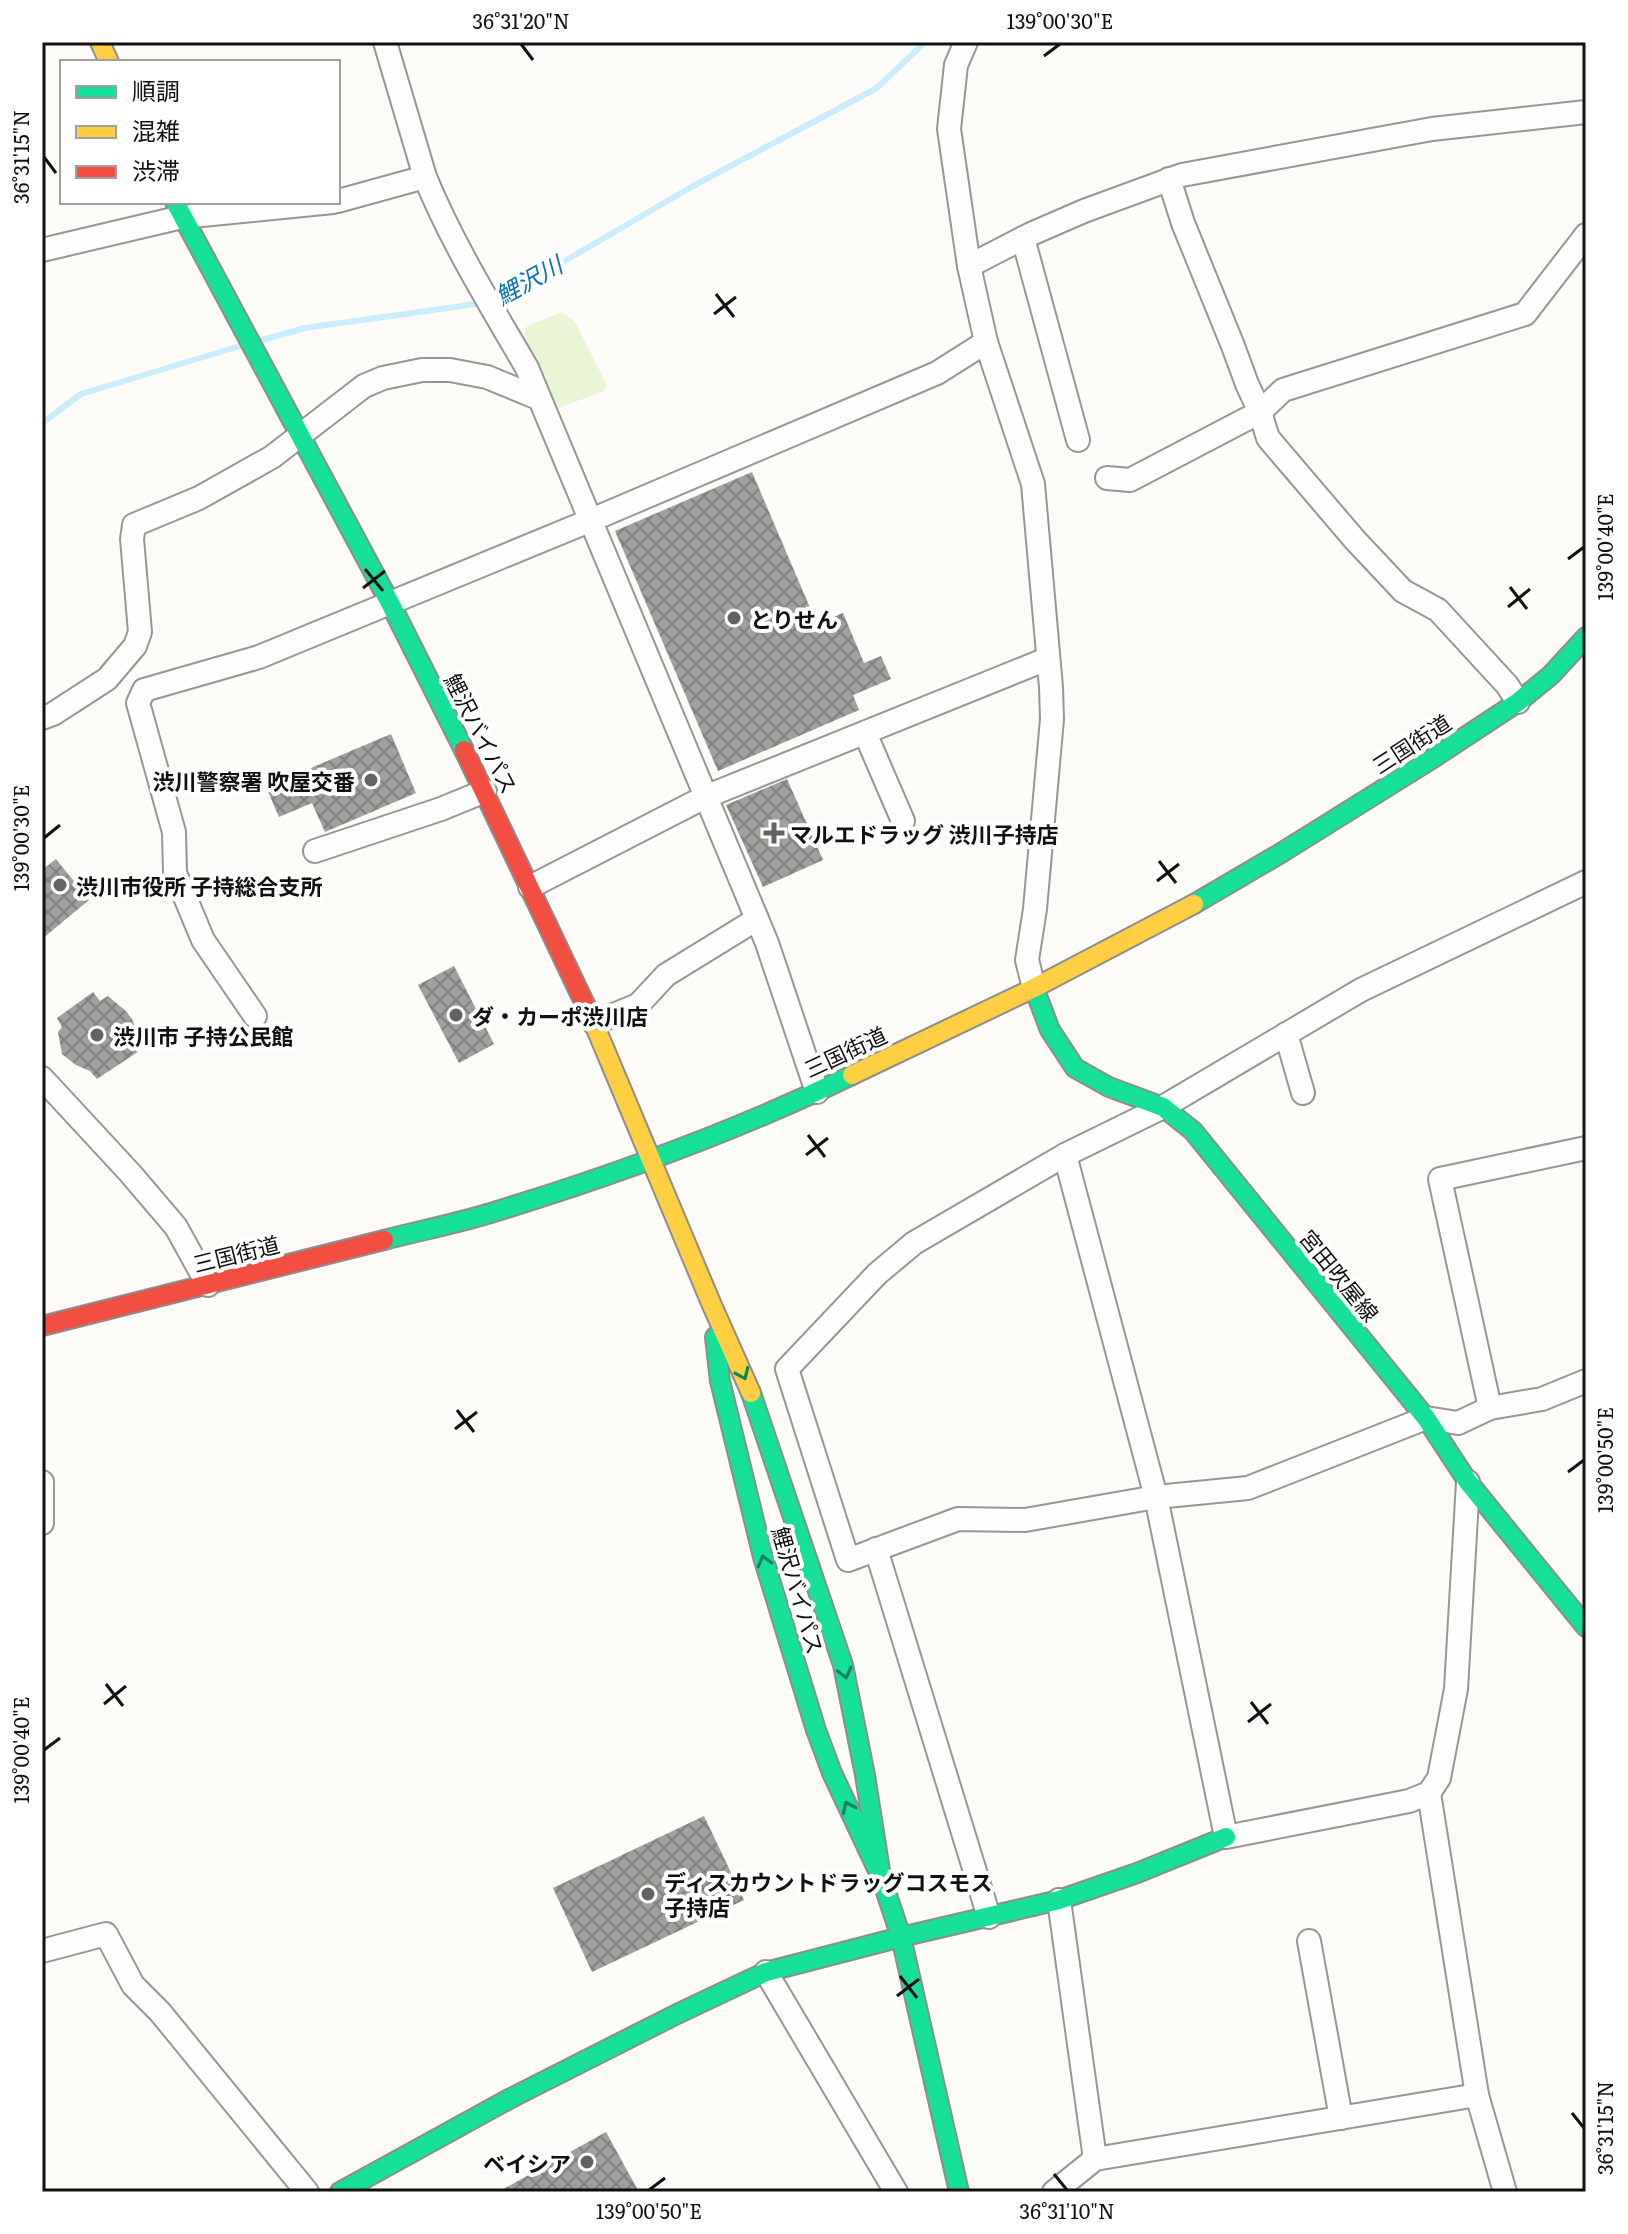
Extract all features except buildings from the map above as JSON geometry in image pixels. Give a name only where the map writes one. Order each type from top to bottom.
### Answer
[{"type":"main road","name":"鯉沢バイパス","points":[[179,210],[390,603],[485,791],[594,1023],[750,1389],[843,1665],[881,1877]]},
{"type":"main road","name":"三国街道","points":[[42,1326],[495,1212],[653,1159],[817,1092],[1034,988],[1189,907],[1281,853],[1518,702],[1551,675],[1586,637]]},
{"type":"main road","name":"宮田吹屋線","points":[[1034,988],[1050,1030],[1075,1068],[1109,1087],[1163,1107],[1193,1131],[1426,1418],[1468,1482],[1586,1627]]},
{"type":"main road","name":"鯉沢バイパス","points":[[711,1303],[720,1381],[763,1557],[816,1730],[832,1773],[881,1877],[901,1937],[959,2192]]},
{"type":"main road","points":[[340,2192],[511,2098],[766,1972],[1059,1900],[1226,1837]]},
{"type":"street","points":[[385,42],[433,197],[527,368],[767,943],[817,1092]]},
{"type":"street","points":[[966,42],[956,65],[949,129],[969,266],[986,342],[1033,484],[1051,687],[1052,719],[1035,909],[1027,960],[1034,988]]},
{"type":"street","points":[[969,266],[1084,211],[1169,179],[1432,129],[1586,112]]},
{"type":"street","points":[[340,200],[425,177]]},
{"type":"street","points":[[1169,179],[1183,223],[1268,438],[1403,591],[1438,610],[1507,685],[1518,702]]},
{"type":"street","points":[[42,250],[179,210],[284,204]]},
{"type":"street","points":[[1107,478],[1130,480],[1260,412],[1283,390],[1525,314],[1586,235]]},
{"type":"street","points":[[1023,238],[1078,440]]},
{"type":"street","points":[[255,1016],[203,940],[175,873],[174,832],[138,703],[144,690],[259,657],[589,521],[937,373],[986,342]]},
{"type":"street","points":[[42,718],[107,679],[135,646],[140,632],[132,539],[134,525],[199,498],[272,457],[364,386],[400,373],[422,370],[487,377],[538,398]]},
{"type":"street","points":[[530,887],[705,797],[1047,659]]},
{"type":"street","points":[[865,733],[903,821]]},
{"type":"street","points":[[315,851],[485,791]]},
{"type":"street","points":[[1586,882],[1361,990],[1163,1107],[1065,1155],[914,1243],[877,1274],[787,1369],[848,1560],[958,1519],[1025,1520],[1156,1497],[1248,1488],[1426,1418],[1458,1423],[1490,1408],[1542,1399],[1586,1381]]},
{"type":"street","points":[[594,1023],[638,1005],[666,975],[757,919]]},
{"type":"street","points":[[1286,1034],[1303,1093]]},
{"type":"street","points":[[42,1078],[176,1227],[208,1285]]},
{"type":"street","points":[[1490,1408],[1440,1179],[1586,1148]]},
{"type":"street","points":[[1065,1155],[1156,1497],[1226,1837],[1409,1801],[1429,1793],[1439,1778],[1456,1689],[1468,1482]]},
{"type":"street","points":[[42,1482],[42,1523]]},
{"type":"street","points":[[876,1549],[989,1917]]},
{"type":"street","points":[[1429,1793],[1477,2095],[1505,2192]]},
{"type":"street","points":[[1059,1900],[1095,2159]]},
{"type":"street","points":[[42,1951],[106,1934],[133,1985],[160,2012],[307,2192]]},
{"type":"street","points":[[1309,1941],[1341,2118]]},
{"type":"street","points":[[766,1972],[896,2192]]},
{"type":"street","points":[[1054,2192],[1095,2159],[1477,2095]]},
{"type":"green space","points":[[562,312],[575,322],[607,385],[604,391],[551,411],[523,344],[526,327]]},
{"type":"waterway","name":"鯉沢川","points":[[493,298],[877,88],[925,42]]},
{"type":"waterway","name":"鯉沢川","points":[[262,340],[305,328],[483,303]]},
{"type":"waterway","name":"鯉沢川","points":[[42,423],[81,394],[240,346]]},
{"type":"traffic: fast","points":[[176,204],[390,603],[464,750]]},
{"type":"traffic: fast","points":[[1194,904],[1281,853],[1518,702],[1551,675],[1586,637]]},
{"type":"traffic: fast","points":[[1034,988],[1050,1030],[1075,1068],[1109,1087],[1163,1107],[1193,1131],[1426,1418],[1468,1482],[1586,1627]]},
{"type":"traffic: fast","points":[[384,1240],[483,1215],[632,1166],[765,1114],[852,1075]]},
{"type":"traffic: fast","points":[[715,1337],[720,1381],[763,1557],[816,1730],[832,1773],[881,1877],[901,1937],[959,2192]]},
{"type":"traffic: fast","points":[[751,1393],[843,1665],[881,1877]]},
{"type":"traffic: fast","points":[[340,2192],[511,2098],[766,1972],[1059,1900],[1226,1837]]},
{"type":"traffic: slow","points":[[100,42],[108,60]]},
{"type":"traffic: slow","points":[[852,1075],[1034,988],[1194,904]]},
{"type":"traffic: slow","points":[[592,1019],[751,1393]]},
{"type":"traffic: jam","points":[[464,750],[592,1019]]},
{"type":"traffic: jam","points":[[42,1326],[384,1240]]},
{"type":"place","name":"とりせん","points":[[734,618]]},
{"type":"place","name":"渋川警察署 吹屋交番","points":[[371,780]]},
{"type":"place","name":"マルエドラッグ 渋川子持店","points":[[774,833]]},
{"type":"place","name":"渋川市役所 子持総合支所","points":[[60,885]]},
{"type":"place","name":"ダ・カーポ渋川店","points":[[456,1015]]},
{"type":"place","name":"渋川市 子持公民館","points":[[97,1035]]},
{"type":"place","name":"ディスカウントドラッグコスモス 子持店","points":[[648,1894]]},
{"type":"place","name":"ベイシア","points":[[587,2162]]}]
